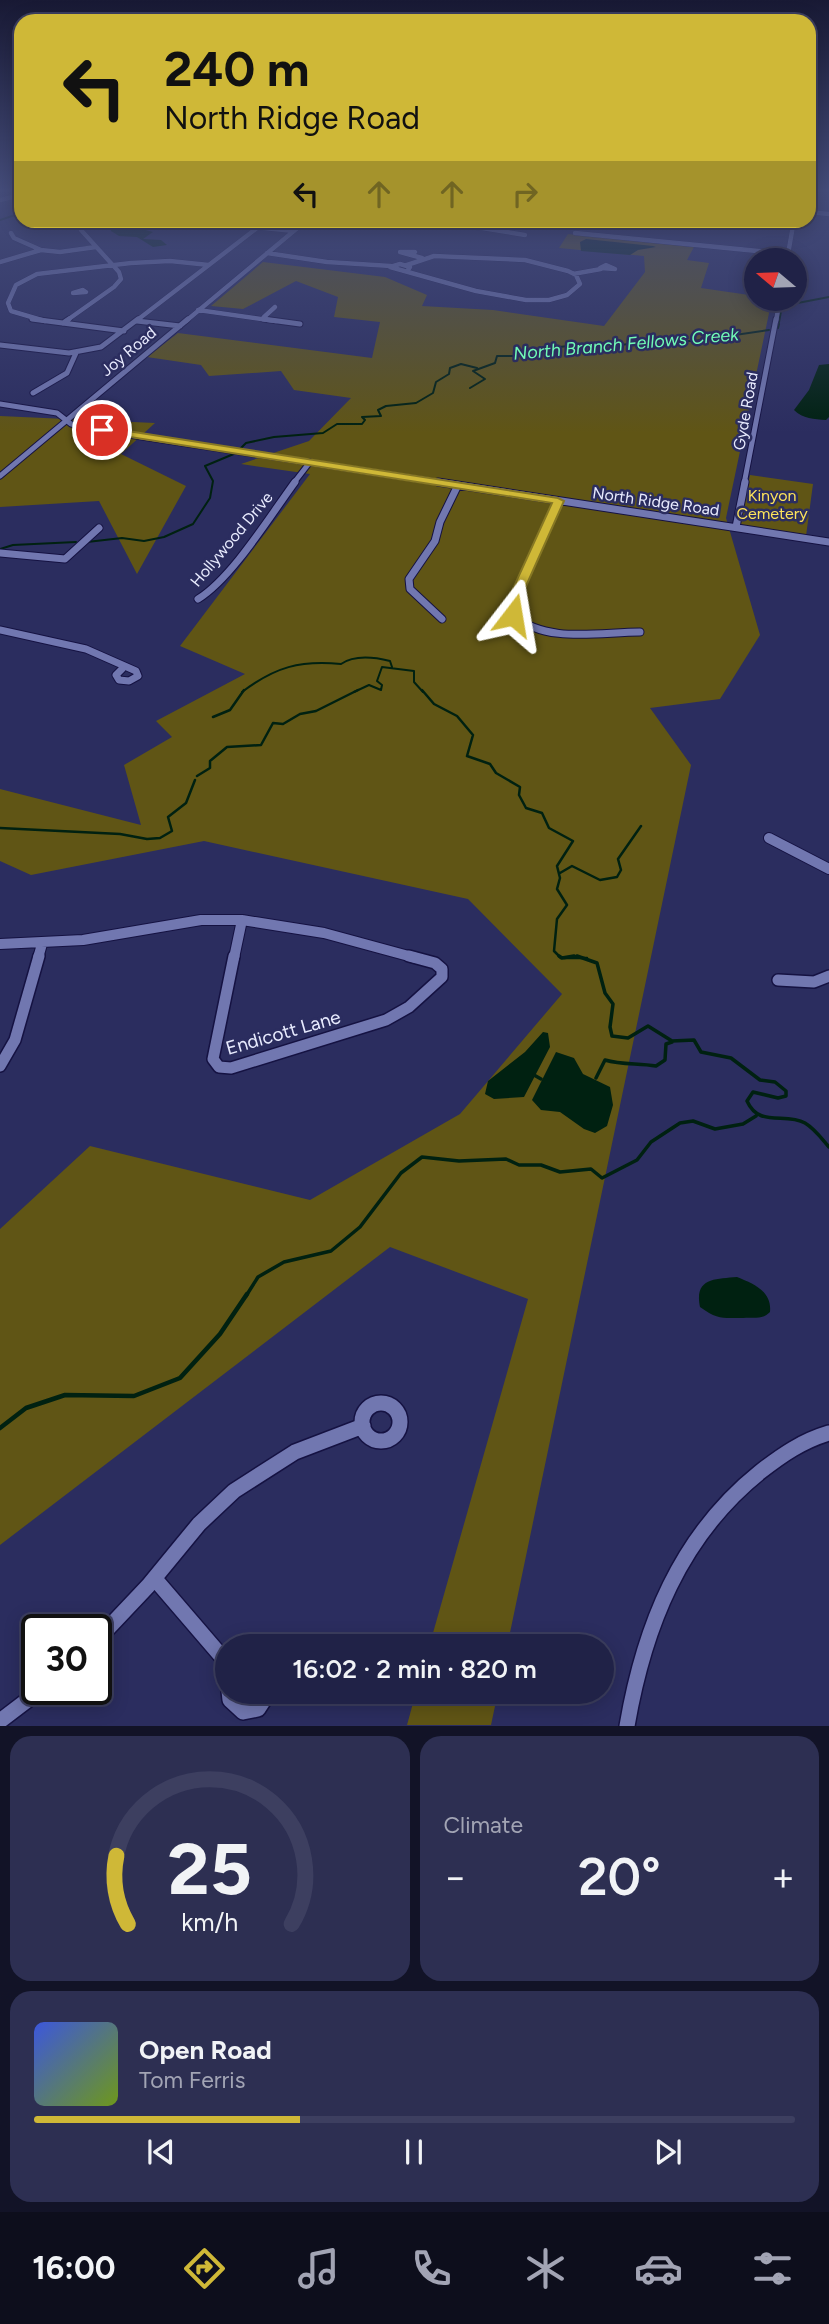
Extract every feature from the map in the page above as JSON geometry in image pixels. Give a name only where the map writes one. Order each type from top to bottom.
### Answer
[{"type":"street","points":[[49,273],[26,277],[14,287],[8,305],[14,313],[28,318],[124,331]]},
{"type":"street","points":[[63,323],[121,279],[119,273]]},
{"type":"street","points":[[0,345],[76,353],[101,348],[199,273]]},
{"type":"street","name":"Joy Road","points":[[0,476],[243,273]]},
{"type":"street","points":[[421,273],[463,289],[527,300],[556,298],[573,291],[580,284],[570,273]]},
{"type":"street","points":[[573,274],[581,273]]},
{"type":"street","points":[[86,293],[103,295]]},
{"type":"street","points":[[264,317],[275,307]]},
{"type":"street","points":[[198,310],[300,324]]},
{"type":"street","name":"Gyde Road","points":[[736,527],[777,312]]},
{"type":"street","points":[[137,321],[180,326]]},
{"type":"street","points":[[0,354],[10,346]]},
{"type":"street","points":[[33,393],[47,388],[72,368],[76,353]]},
{"type":"street","name":"North Ridge Road","points":[[0,404],[57,413],[71,424],[109,432],[829,541]]},
{"type":"street","name":"Hollywood Drive","points":[[198,599],[209,592],[239,556],[310,462]]},
{"type":"street","points":[[442,619],[410,589],[408,579],[435,541],[440,522],[458,485]]},
{"type":"street","points":[[558,501],[512,604],[513,615],[525,626],[545,632],[640,632]]},
{"type":"street","points":[[65,559],[99,528]]},
{"type":"street","points":[[0,553],[65,559],[75,564]]},
{"type":"street","points":[[0,630],[95,652],[121,668]]},
{"type":"street","points":[[769,838],[829,869]]},
{"type":"street","points":[[0,944],[81,941],[197,920],[242,919]]},
{"type":"street","name":"Endicott Lane","points":[[242,919],[294,926],[435,963],[442,969],[442,977],[409,1007],[386,1020],[231,1068],[219,1067],[213,1059],[242,919]]},
{"type":"street","points":[[0,1066],[15,1040],[42,944]]},
{"type":"street","points":[[778,980],[814,982],[829,976]]},
{"type":"street","points":[[112,1625],[155,1579],[200,1523],[246,1483],[292,1453],[324,1437],[363,1426]]},
{"type":"street","points":[[627,1726],[646,1642],[680,1567],[707,1523],[732,1495],[794,1444],[829,1433]]},
{"type":"street","points":[[155,1579],[215,1649]]},
{"type":"street","points":[[231,1704],[243,1712],[258,1709],[262,1704]]},
{"type":"street","points":[[0,1721],[21,1705]]},
{"type":"green space","points":[[251,273],[349,273],[385,277],[427,295],[422,306],[493,310],[604,326],[645,273],[706,273],[701,288],[744,294],[744,312],[769,312],[726,518],[760,635],[720,699],[650,708],[691,765],[510,1634],[433,1634],[528,1299],[390,1247],[0,1545],[0,1229],[90,1146],[310,1200],[460,1114],[562,994],[468,899],[204,841],[31,875],[0,861],[0,789],[141,825],[124,765],[172,737],[156,721],[245,674],[180,646],[310,474],[241,464],[309,441],[351,398],[294,390],[281,371],[209,376],[201,365],[147,357],[178,333],[372,358],[380,322],[334,317],[338,297],[296,281],[243,309],[211,306]]},
{"type":"green space","points":[[0,416],[155,423],[121,454],[186,486],[137,574],[99,501],[0,507]]},
{"type":"green space","name":"Kinyon Cemetery","points":[[750,475],[813,484],[806,536],[739,526]]},
{"type":"green space","points":[[413,1704],[495,1704],[491,1725],[407,1725]]},
{"type":"shaded area","points":[[829,364],[829,417],[826,420],[801,415],[794,410],[809,390],[819,365]]},
{"type":"shaded area","points":[[543,1032],[548,1033],[550,1047],[524,1097],[494,1099],[485,1094],[488,1081],[525,1052]]},
{"type":"shaded area","points":[[556,1052],[574,1058],[583,1074],[610,1087],[613,1105],[607,1126],[595,1133],[584,1129],[560,1112],[541,1110],[532,1100]]},
{"type":"shaded area","points":[[737,1277],[761,1289],[768,1299],[770,1312],[758,1318],[725,1318],[700,1307],[699,1297],[703,1285],[714,1280]]},
{"type":"waterway","name":"North Branch Fellows Creek","points":[[779,322],[782,306],[829,297]]},
{"type":"waterway","name":"North Branch Fellows Creek","points":[[778,328],[779,324]]},
{"type":"waterway","name":"North Branch Fellows Creek","points":[[649,341],[694,341],[769,330]]},
{"type":"waterway","name":"North Branch Fellows Creek","points":[[470,388],[485,379],[473,371],[495,363],[497,356],[518,356],[540,349],[597,343],[621,345],[649,341]]},
{"type":"waterway","name":"North Branch Fellows Creek","points":[[649,341],[654,348]]},
{"type":"waterway","name":"North Branch Fellows Creek","points":[[240,449],[246,443],[274,437],[323,433],[337,424],[362,424],[365,420],[362,417],[381,416],[378,410],[386,406],[416,403],[433,393],[436,382],[449,374],[450,368],[461,364],[477,368]]},
{"type":"waterway","name":"North Branch Fellows Creek","points":[[87,542],[122,538],[144,541],[164,537],[193,524],[210,498],[213,481],[205,466],[236,453]]},
{"type":"waterway","name":"North Branch Fellows Creek","points":[[0,549],[13,545],[76,542]]},
{"type":"waterway","points":[[243,691],[277,671],[300,665],[341,664],[364,658],[390,661],[392,667]]},
{"type":"waterway","points":[[354,692],[369,685],[381,690],[382,685],[377,681],[382,667],[414,671],[414,682],[423,692]]},
{"type":"waterway","points":[[354,692],[358,690]]},
{"type":"waterway","points":[[422,690],[434,704],[457,716],[473,735],[467,756],[490,764],[496,773],[520,787],[519,795],[526,808],[542,813],[549,828],[573,841],[557,866],[560,878],[557,889],[567,905],[557,919],[554,951],[559,956]]},
{"type":"waterway","points":[[213,717],[230,710],[243,691]]},
{"type":"waterway","points":[[197,776],[210,768],[210,761],[227,747],[261,745],[273,723],[283,724],[300,714],[316,711],[354,692]]},
{"type":"waterway","points":[[0,828],[160,838],[172,831],[168,817],[186,803],[195,780]]},
{"type":"waterway","points":[[560,873],[572,866],[600,880],[617,877],[621,870],[618,859],[641,826]]},
{"type":"waterway","points":[[559,956],[574,956]]},
{"type":"waterway","points":[[577,956],[583,958]]},
{"type":"waterway","points":[[564,958],[583,958]]},
{"type":"waterway","points":[[583,958],[587,958]]},
{"type":"waterway","points":[[583,958],[597,963],[605,993],[613,1004],[610,1027],[612,1036],[628,1038],[648,1026],[672,1041],[694,1040],[701,1052],[731,1058],[760,1080],[775,1082],[786,1091],[786,1096],[778,1098],[753,1092],[747,1101],[752,1109],[765,1117],[805,1123],[829,1147]]},
{"type":"waterway","points":[[596,1078],[605,1060],[656,1066],[665,1060],[666,1044],[672,1042]]},
{"type":"waterway","points":[[534,1075],[541,1079]]},
{"type":"waterway","points":[[246,1296],[258,1277],[284,1262],[331,1251],[360,1227],[401,1173],[422,1157],[459,1161],[506,1159],[519,1165],[541,1165],[560,1172],[591,1169],[602,1178],[637,1160],[651,1142],[680,1123],[693,1121],[715,1129],[743,1124],[756,1116]]},
{"type":"waterway","points":[[0,1428],[26,1408],[65,1395],[134,1396],[180,1378],[220,1334],[247,1294]]},
{"type":"route","points":[[102,430],[558,501],[512,604],[513,615]]}]
